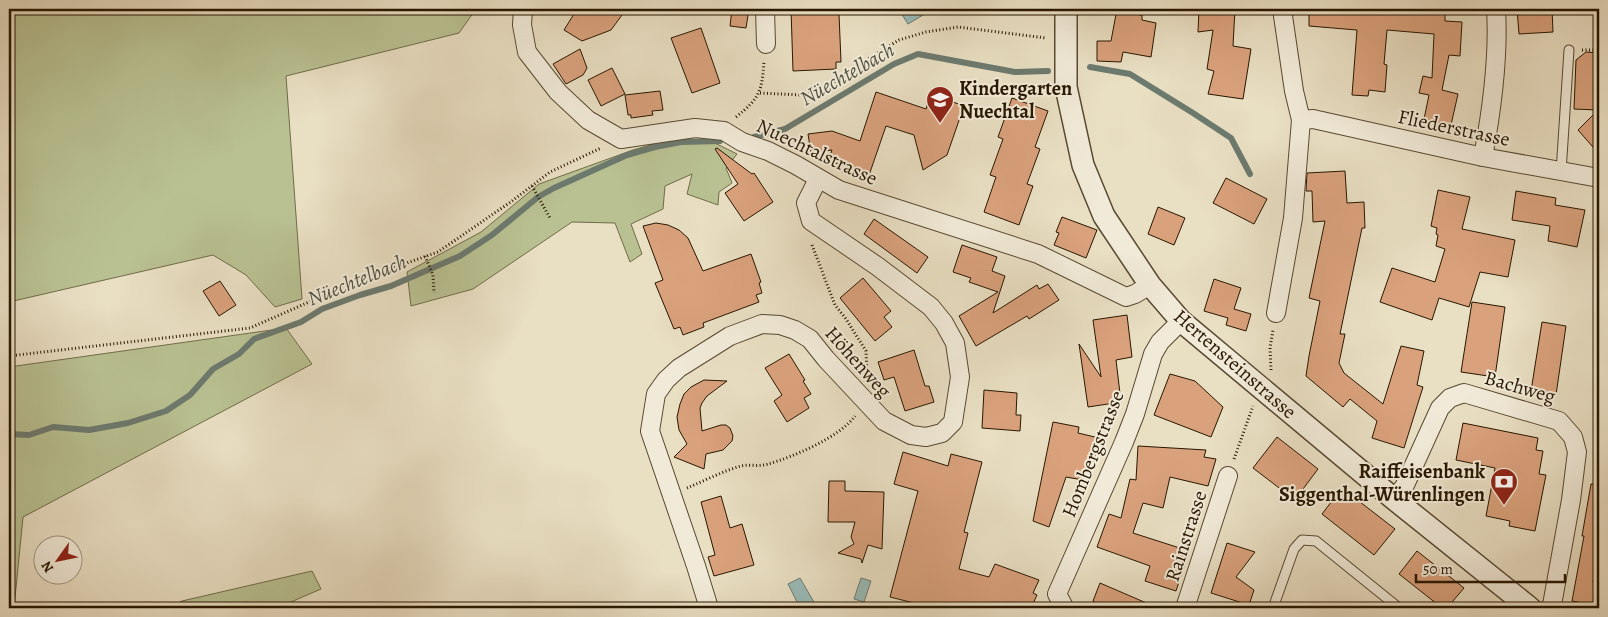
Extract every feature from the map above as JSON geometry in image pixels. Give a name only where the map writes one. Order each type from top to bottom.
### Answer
[{"type":"street","points":[[523,9],[522,25],[527,52],[558,92],[588,120],[620,139]]},
{"type":"street","points":[[765,9],[766,44]]},
{"type":"street","name":"Hertensteinstrasse","points":[[1066,9],[1066,87],[1083,165],[1104,216],[1150,284],[1181,321],[1394,499],[1530,608]]},
{"type":"street","points":[[1276,313],[1293,218],[1301,120],[1294,91],[1282,9]]},
{"type":"street","points":[[1483,156],[1488,130],[1498,33],[1496,9]]},
{"type":"street","name":"Fliederstrasse","points":[[1301,120],[1313,119],[1560,172],[1599,178]]},
{"type":"street","name":"Nuechtalstrasse","points":[[620,139],[695,128],[724,131],[742,142],[768,151],[796,165],[838,190],[1038,254],[1126,297],[1135,294],[1150,284]]},
{"type":"street","points":[[811,221],[806,203],[818,179]]},
{"type":"street","name":"Höhenweg","points":[[709,608],[650,431],[656,394],[666,380],[679,368],[730,336],[762,324],[780,325],[795,330],[810,339],[864,402],[884,422],[911,435],[926,437],[942,433],[953,422],[960,377],[954,343],[944,323],[931,307],[878,266],[811,221]]},
{"type":"street","name":"Hombergstrasse","points":[[1056,603],[1129,428],[1153,354],[1160,342],[1181,321]]},
{"type":"street","name":"Bachweg","points":[[1394,499],[1404,486],[1440,408],[1450,398],[1464,393],[1559,421],[1573,437],[1577,452],[1572,500],[1552,605],[1549,608]]},
{"type":"street","name":"Rainstrasse","points":[[1186,608],[1228,476]]},
{"type":"lane","points":[[1560,172],[1569,50]]},
{"type":"lane","points":[[1274,608],[1294,549],[1302,540],[1316,541],[1399,608]]},
{"type":"path","points":[[760,93],[801,95],[826,88],[899,40],[926,32],[958,27],[1066,39]]},
{"type":"path","points":[[724,131],[760,93],[766,44]]},
{"type":"path","points":[[9,356],[250,328],[358,280],[438,252],[550,172],[620,139]]},
{"type":"path","points":[[532,186],[550,218]]},
{"type":"path","points":[[672,494],[742,466],[767,465],[826,440],[849,424],[864,402],[868,375],[866,351],[835,305],[808,234],[811,221]]},
{"type":"path","points":[[425,256],[433,275],[434,293]]},
{"type":"path","points":[[1271,373],[1270,348],[1276,313]]},
{"type":"path","points":[[1228,476],[1254,403]]},
{"type":"green space","points":[[9,9],[476,9],[459,33],[286,76],[302,299],[275,307],[246,275],[213,255],[9,302]]},
{"type":"green space","points":[[671,139],[709,140],[737,154],[726,168],[732,183],[719,192],[718,205],[687,194],[692,174],[665,186],[663,209],[631,224],[642,254],[630,262],[615,223],[572,222],[473,289],[411,306],[407,272],[481,232],[539,184],[633,150]]},
{"type":"green space","points":[[286,328],[312,364],[23,517],[14,608],[9,608],[9,367]]},
{"type":"green space","points":[[312,571],[321,589],[277,608],[169,608],[182,601]]},
{"type":"water","points":[[907,9],[933,9],[908,24],[901,13]]},
{"type":"water","points":[[800,578],[815,604],[807,608],[800,608],[788,584]]},
{"type":"water","points":[[861,578],[871,581],[864,602],[854,599]]},
{"type":"building","points":[[577,9],[613,9],[622,15],[611,30],[582,41],[564,30]]},
{"type":"building","points":[[732,9],[749,9],[746,28],[730,26]]},
{"type":"building","points":[[791,9],[834,9],[834,14],[839,14],[841,62],[836,62],[836,69],[793,71]]},
{"type":"building","points":[[1117,9],[1140,9],[1139,15],[1142,15],[1142,20],[1156,23],[1151,57],[1123,52],[1121,62],[1097,61],[1097,41],[1111,41]]},
{"type":"building","points":[[1199,9],[1235,9],[1233,46],[1251,49],[1243,99],[1208,94],[1214,71],[1207,69],[1213,30],[1198,32]]},
{"type":"building","points":[[1309,9],[1408,9],[1445,13],[1445,21],[1462,22],[1460,56],[1449,55],[1442,90],[1458,94],[1451,125],[1424,119],[1429,95],[1419,93],[1423,76],[1432,78],[1434,34],[1387,30],[1384,64],[1387,65],[1385,92],[1369,90],[1368,96],[1352,95],[1357,30],[1309,26]]},
{"type":"building","points":[[1517,9],[1552,9],[1553,32],[1519,34]]},
{"type":"building","points":[[701,28],[720,83],[692,93],[671,38]]},
{"type":"building","points":[[580,49],[587,68],[583,75],[566,84],[553,64]]},
{"type":"building","points":[[1586,52],[1599,53],[1599,154],[1578,130],[1598,110],[1574,109],[1576,60]]},
{"type":"building","points":[[612,68],[625,94],[601,106],[588,80]]},
{"type":"building","points":[[660,91],[663,110],[652,111],[653,115],[631,118],[631,115],[628,115],[625,95]]},
{"type":"building","points":[[876,92],[926,109],[931,94],[964,106],[947,155],[923,170],[914,135],[886,126],[867,181],[842,172],[844,166],[828,161],[832,150],[811,153],[808,134],[832,131],[860,141]]},
{"type":"building","points":[[1012,98],[1048,111],[1035,147],[1040,149],[1027,184],[1033,186],[1019,225],[984,212],[996,177],[990,175],[1003,139],[998,137]]},
{"type":"building","points":[[717,148],[752,174],[754,173],[773,202],[744,221],[725,193],[738,184],[715,149]]},
{"type":"building","points":[[1345,171],[1347,203],[1364,202],[1365,228],[1362,228],[1340,334],[1345,334],[1339,363],[1344,373],[1383,404],[1401,346],[1424,351],[1417,385],[1423,387],[1404,448],[1372,438],[1377,421],[1350,399],[1343,407],[1306,376],[1320,301],[1309,298],[1325,221],[1313,222],[1312,191],[1306,191],[1307,173]]},
{"type":"building","points":[[1226,178],[1267,199],[1254,224],[1213,203]]},
{"type":"building","points":[[1438,190],[1470,197],[1462,229],[1515,240],[1508,277],[1480,272],[1469,307],[1439,298],[1432,320],[1380,302],[1392,268],[1435,282],[1445,249],[1436,246],[1437,228],[1431,226]]},
{"type":"building","points":[[1516,191],[1556,198],[1555,205],[1585,210],[1577,247],[1548,241],[1550,226],[1512,220]]},
{"type":"building","points":[[1158,207],[1185,218],[1174,245],[1148,234]]},
{"type":"building","points":[[1062,217],[1097,230],[1086,258],[1054,245],[1059,233],[1056,232]]},
{"type":"building","points":[[874,219],[928,257],[917,273],[864,234]]},
{"type":"building","points":[[656,223],[668,225],[679,230],[688,238],[703,271],[751,254],[761,282],[759,283],[762,293],[756,295],[759,302],[703,323],[704,327],[683,335],[680,327],[674,329],[655,283],[663,280],[643,226]]},
{"type":"building","points":[[962,245],[997,257],[992,271],[1005,276],[993,313],[1037,285],[1039,289],[1048,284],[1059,300],[1029,319],[1027,316],[976,346],[959,316],[998,292],[969,282],[971,278],[953,272]]},
{"type":"building","points":[[863,278],[891,311],[884,317],[892,327],[875,341],[840,298]]},
{"type":"building","points":[[1214,279],[1241,288],[1234,309],[1251,314],[1246,331],[1226,325],[1228,318],[1204,311]]},
{"type":"building","points":[[220,281],[236,305],[219,316],[203,291]]},
{"type":"building","points":[[1472,302],[1505,307],[1495,377],[1461,372]]},
{"type":"building","points":[[1127,315],[1132,357],[1116,360],[1121,402],[1088,407],[1079,344],[1101,377],[1093,320]]},
{"type":"building","points":[[1542,322],[1566,326],[1556,395],[1531,391]]},
{"type":"building","points":[[914,350],[925,386],[929,386],[934,402],[905,411],[894,377],[884,380],[878,362]]},
{"type":"building","points":[[789,354],[811,394],[804,398],[809,408],[787,422],[774,401],[782,395],[765,368]]},
{"type":"building","points":[[1170,374],[1195,381],[1223,407],[1211,437],[1154,415]]},
{"type":"building","points":[[704,380],[727,381],[707,396],[702,403],[700,408],[702,431],[726,425],[730,428],[733,436],[732,441],[723,450],[706,454],[704,469],[674,457],[687,444],[679,430],[677,417],[680,404],[684,394],[691,387]]},
{"type":"building","points":[[984,390],[1017,393],[1016,415],[1021,415],[1020,431],[982,428]]},
{"type":"building","points":[[1053,422],[1079,427],[1078,433],[1099,438],[1092,468],[1087,466],[1083,480],[1066,477],[1049,527],[1033,521]]},
{"type":"building","points":[[1463,423],[1538,438],[1536,450],[1543,451],[1539,474],[1546,475],[1535,531],[1509,526],[1510,521],[1486,516],[1495,468],[1456,460]]},
{"type":"building","points":[[1277,437],[1318,469],[1297,497],[1291,497],[1253,468]]},
{"type":"building","points":[[1138,446],[1206,450],[1204,457],[1216,459],[1208,486],[1170,477],[1163,508],[1143,503],[1133,533],[1189,551],[1176,591],[1145,581],[1150,566],[1097,547],[1109,514],[1121,518],[1130,479],[1136,480]]},
{"type":"building","points":[[903,452],[948,466],[951,454],[982,462],[964,532],[968,533],[959,569],[989,577],[995,564],[1039,580],[1033,593],[1037,595],[1031,608],[934,608],[890,597],[918,491],[894,484]]},
{"type":"building","points":[[829,481],[845,481],[845,491],[884,492],[882,549],[868,545],[862,563],[861,559],[838,553],[854,544],[851,537],[855,522],[828,522]]},
{"type":"building","points":[[1591,484],[1599,484],[1599,550],[1593,582],[1599,584],[1599,606],[1572,601]]},
{"type":"building","points":[[1342,488],[1395,529],[1374,555],[1322,514]]},
{"type":"building","points":[[721,496],[730,528],[742,524],[754,565],[714,576],[708,557],[715,555],[701,502]]},
{"type":"building","points":[[1227,543],[1255,552],[1236,577],[1254,590],[1249,605],[1211,593]]},
{"type":"building","points":[[1417,551],[1464,588],[1447,608],[1442,608],[1399,574]]},
{"type":"building","points":[[1100,583],[1158,608],[1102,608],[1093,601]]},
{"type":"waterway","name":"Nüechtelbach","points":[[754,137],[785,129],[894,64],[918,54],[1015,72],[1048,71]]},
{"type":"waterway","name":"Nüechtelbach","points":[[1090,67],[1130,74],[1231,138],[1250,174]]},
{"type":"waterway","name":"Nüechtelbach","points":[[9,434],[29,435],[53,427],[89,430],[128,423],[166,411],[190,395],[213,369],[239,354],[254,339],[301,322],[322,309],[391,286],[460,256],[492,235],[538,197],[554,188],[627,155],[655,147],[681,142],[720,141]]},
{"type":"place","name":"Kindergarten Nuechtal","points":[[940,124]]},
{"type":"place","name":"Raiffeisenbank Siggenthal-Würenlingen","points":[[1504,506]]}]
